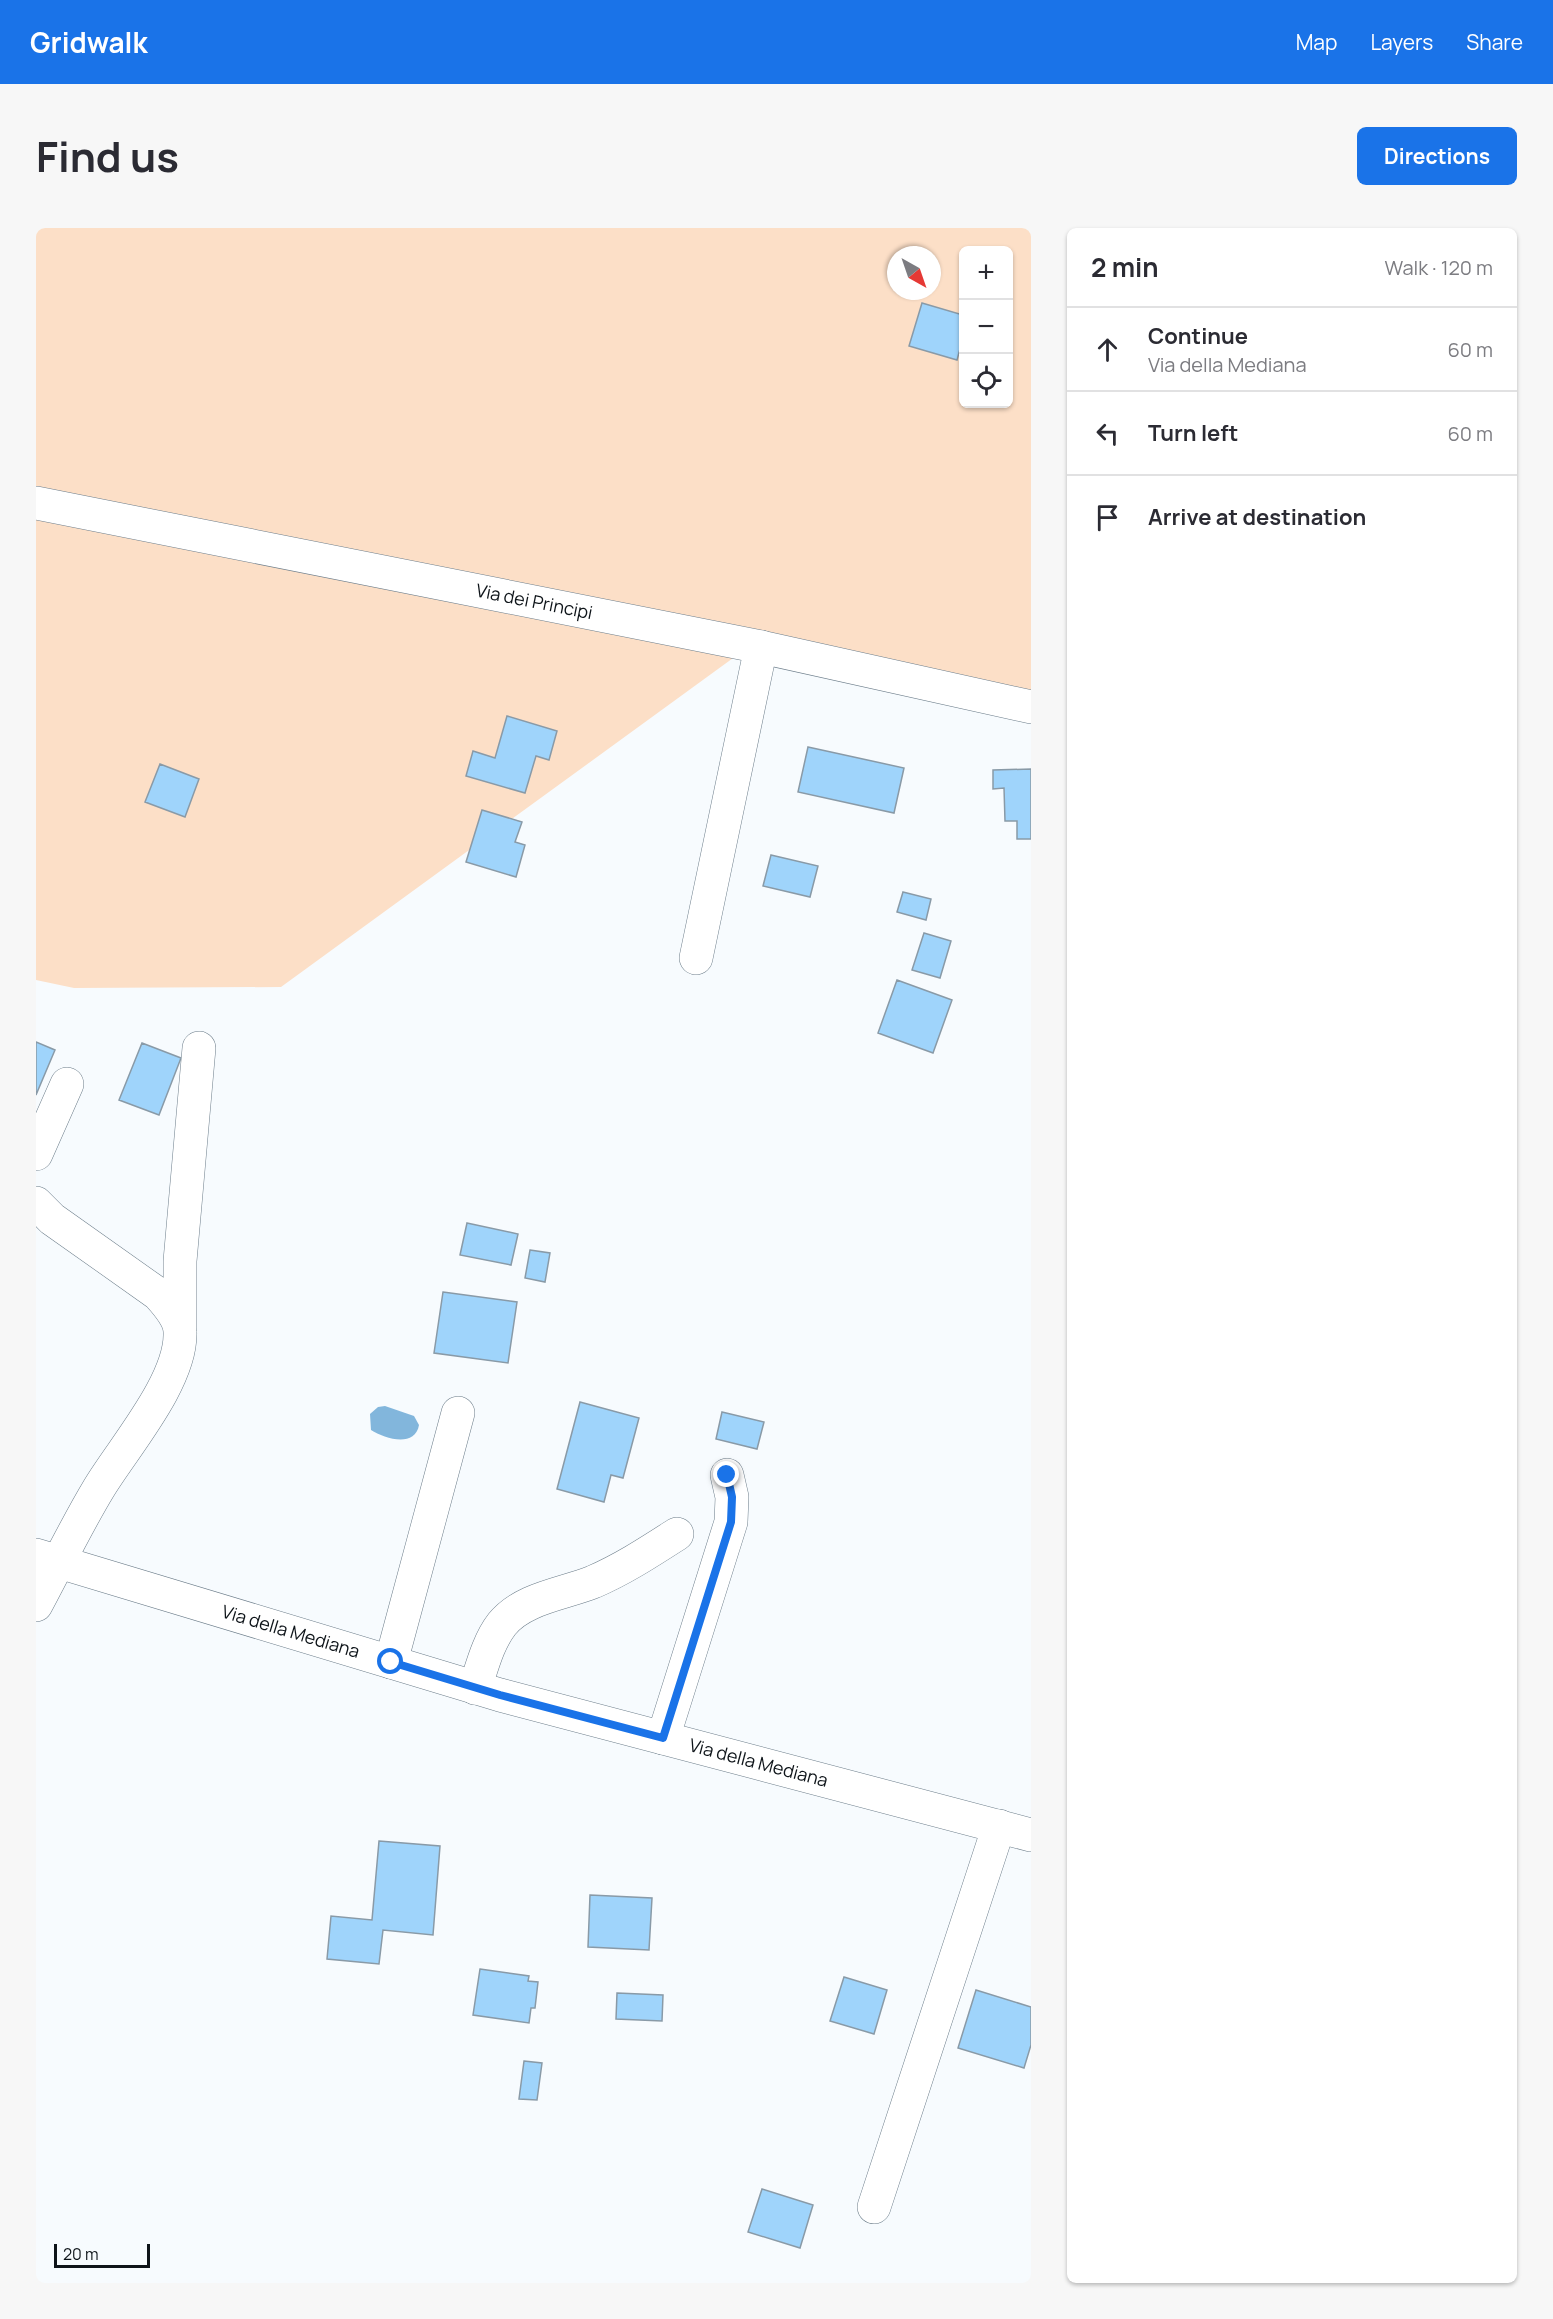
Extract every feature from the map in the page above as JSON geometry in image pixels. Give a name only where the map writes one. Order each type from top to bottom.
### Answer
[{"type":"street","name":"Via dei Principi","points":[[36,502],[761,647],[1031,707]]},
{"type":"street","points":[[696,958],[761,647]]},
{"type":"street","points":[[36,1605],[48,1558],[98,1490],[163,1389],[176,1359],[180,1331],[180,1261],[199,1048]]},
{"type":"street","points":[[36,1154],[67,1084]]},
{"type":"street","points":[[36,1203],[52,1219],[158,1294],[169,1306],[180,1331]]},
{"type":"street","points":[[391,1662],[458,1413]]},
{"type":"street","points":[[663,1738],[731,1522],[732,1497],[727,1475]]},
{"type":"street","points":[[475,1688],[494,1636],[514,1613],[540,1600],[592,1582],[618,1570],[676,1534]]},
{"type":"street","name":"Via della Mediana","points":[[48,1558],[475,1688],[1031,1835]]},
{"type":"street","points":[[874,2207],[999,1826]]},
{"type":"shaded area","points":[[36,228],[1031,228],[1031,707],[751,645],[281,987],[74,988],[36,980]]},
{"type":"water","points":[[385,1406],[414,1416],[419,1425],[412,1437],[399,1440],[371,1430],[370,1414],[378,1407]]},
{"type":"building","points":[[922,303],[959,314],[957,360],[909,346]]},
{"type":"building","points":[[507,716],[557,731],[549,760],[536,756],[525,793],[466,776],[473,751],[495,758]]},
{"type":"building","points":[[808,747],[904,768],[894,813],[798,792]]},
{"type":"building","points":[[160,764],[199,779],[185,817],[145,802]]},
{"type":"building","points":[[1031,769],[1031,839],[1017,839],[1017,821],[1005,821],[1004,788],[993,789],[993,770]]},
{"type":"building","points":[[482,810],[522,822],[515,842],[525,845],[516,877],[466,862]]},
{"type":"building","points":[[771,855],[818,866],[810,897],[763,886]]},
{"type":"building","points":[[903,892],[931,899],[926,920],[897,912]]},
{"type":"building","points":[[924,933],[951,941],[940,978],[912,970]]},
{"type":"building","points":[[897,980],[952,1000],[933,1053],[878,1033]]},
{"type":"building","points":[[36,1042],[55,1050],[36,1095]]},
{"type":"building","points":[[142,1043],[181,1058],[159,1115],[119,1100]]},
{"type":"building","points":[[467,1223],[518,1234],[511,1265],[460,1255]]},
{"type":"building","points":[[530,1250],[550,1253],[545,1282],[525,1278]]},
{"type":"building","points":[[443,1292],[517,1302],[508,1363],[434,1353]]},
{"type":"building","points":[[580,1402],[639,1418],[623,1478],[611,1475],[604,1502],[557,1489]]},
{"type":"building","points":[[722,1412],[764,1422],[757,1449],[716,1439]]},
{"type":"building","points":[[379,1841],[440,1846],[433,1935],[383,1930],[379,1964],[327,1959],[331,1916],[372,1920]]},
{"type":"building","points":[[590,1895],[652,1898],[649,1950],[588,1947]]},
{"type":"building","points":[[480,1969],[529,1976],[528,1981],[538,1982],[535,2008],[531,2008],[529,2023],[473,2015]]},
{"type":"building","points":[[844,1977],[887,1990],[874,2034],[830,2021]]},
{"type":"building","points":[[976,1990],[1031,2007],[1031,2045],[1024,2068],[958,2048]]},
{"type":"building","points":[[617,1993],[663,1995],[662,2021],[616,2019]]},
{"type":"building","points":[[524,2061],[542,2063],[537,2100],[519,2099]]},
{"type":"building","points":[[762,2189],[813,2205],[800,2248],[748,2232]]},
{"type":"route","points":[[391,1662],[500,1695],[663,1738],[728,1535],[732,1497],[727,1475]]}]
